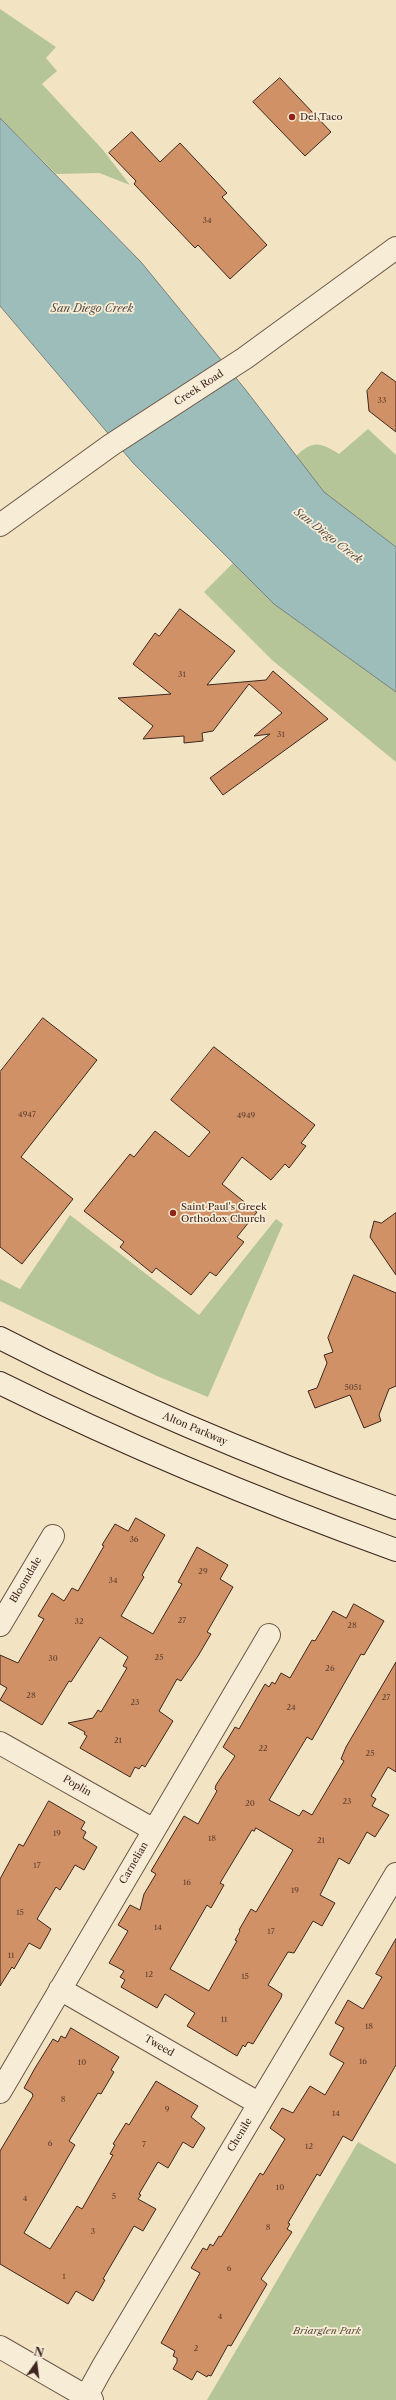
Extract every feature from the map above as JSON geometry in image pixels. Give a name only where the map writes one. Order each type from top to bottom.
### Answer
[{"type":"street","name":"Creek Road","points":[[0,526],[111,445],[245,358],[396,248]]},
{"type":"street","name":"Alton Parkway","points":[[0,1338],[100,1388],[232,1445],[396,1508]]},
{"type":"street","points":[[0,1383],[100,1431],[199,1474],[396,1550]]},
{"type":"street","name":"Bloomdale","points":[[0,1625],[52,1536]]},
{"type":"street","name":"Carnelian","points":[[0,2092],[269,1635]]},
{"type":"street","name":"Poplin","points":[[0,1743],[154,1830]]},
{"type":"street","name":"Chenile","points":[[89,2398],[258,2103],[396,1874]]},
{"type":"street","name":"Tweed","points":[[60,1989],[258,2103]]},
{"type":"street","points":[[0,2347],[89,2398]]},
{"type":"green space","points":[[0,9],[56,47],[46,58],[57,71],[42,84],[103,150],[130,185],[99,173],[56,174],[0,118]]},
{"type":"green space","points":[[368,429],[396,455],[396,547],[324,492],[296,456],[307,447],[317,444],[327,447],[339,454]]},
{"type":"green space","points":[[233,563],[274,604],[396,692],[396,762],[272,660],[204,592]]},
{"type":"green space","points":[[70,1215],[199,1315],[276,1219],[283,1224],[208,1397],[157,1376],[0,1301],[0,1279],[20,1289]]},
{"type":"green space","name":"Briarglen Park","points":[[358,2142],[396,2164],[396,2400],[207,2400]]},
{"type":"water","name":"San Diego Creek","points":[[0,118],[141,262],[245,389],[324,492],[396,547],[396,692],[274,604],[134,464],[0,306]]},
{"type":"building","name":"Del Taco","points":[[280,78],[331,132],[305,156],[253,102]]},
{"type":"building","points":[[132,132],[160,162],[180,143],[227,193],[222,197],[267,245],[230,279],[198,245],[195,248],[134,184],[136,181],[109,153]]},
{"type":"building","points":[[382,372],[396,382],[396,432],[369,411],[367,391]]},
{"type":"building","points":[[180,609],[235,651],[207,685],[266,680],[273,671],[328,719],[223,795],[210,778],[270,734],[254,736],[282,713],[249,684],[213,731],[202,733],[203,741],[184,743],[184,736],[143,739],[153,726],[118,698],[171,694],[133,664],[155,633],[159,636]]},
{"type":"building","points":[[43,1018],[97,1060],[21,1157],[73,1199],[22,1264],[0,1247],[0,1072]]},
{"type":"building","points":[[214,1047],[315,1125],[301,1143],[306,1146],[289,1168],[285,1164],[271,1180],[242,1157],[222,1184],[257,1212],[237,1237],[244,1242],[216,1276],[210,1272],[191,1295],[156,1268],[152,1273],[120,1247],[124,1242],[84,1211],[130,1154],[134,1157],[155,1131],[189,1157],[210,1132],[171,1100]]},
{"type":"building","points":[[396,1213],[396,1275],[370,1237],[374,1221],[381,1223]]},
{"type":"building","points":[[354,1275],[396,1293],[396,1386],[389,1389],[379,1415],[381,1421],[364,1428],[350,1395],[315,1408],[308,1391],[317,1388],[327,1363],[324,1355],[333,1352],[328,1338]]},
{"type":"building","points":[[136,1518],[165,1535],[142,1575],[144,1577],[121,1616],[153,1634],[182,1584],[178,1582],[197,1547],[228,1565],[220,1579],[233,1587],[207,1632],[211,1634],[198,1656],[181,1681],[177,1679],[159,1711],[173,1721],[145,1767],[142,1765],[139,1769],[135,1767],[130,1777],[80,1748],[87,1736],[84,1734],[85,1732],[68,1723],[93,1718],[98,1710],[101,1712],[127,1668],[123,1666],[128,1657],[100,1637],[71,1682],[69,1681],[42,1725],[0,1700],[7,1688],[0,1684],[0,1655],[18,1663],[44,1619],[38,1616],[52,1593],[64,1601],[72,1588],[78,1591],[104,1546],[102,1545],[115,1524],[128,1531]]},
{"type":"building","points":[[354,1604],[384,1621],[364,1655],[361,1654],[312,1740],[307,1737],[269,1800],[299,1816],[303,1810],[312,1815],[344,1761],[341,1759],[346,1747],[396,1662],[396,1772],[388,1767],[371,1796],[376,1799],[372,1806],[389,1815],[375,1837],[367,1832],[349,1864],[339,1858],[320,1895],[335,1903],[322,1926],[313,1921],[294,1953],[288,1952],[268,1985],[282,1994],[281,1998],[253,2044],[248,2042],[245,2047],[243,2045],[237,2056],[187,2026],[195,2013],[165,1994],[157,2008],[121,1987],[125,1980],[120,1977],[124,1971],[109,1963],[128,1931],[118,1925],[130,1905],[140,1910],[144,1894],[156,1874],[151,1871],[184,1816],[198,1824],[217,1791],[215,1789],[216,1785],[235,1756],[223,1747],[235,1727],[239,1729],[265,1684],[269,1687],[272,1682],[275,1684],[281,1673],[290,1678],[312,1640],[315,1641],[333,1611],[346,1618]],"holes":[[[256,1828],[293,1850],[256,1912],[251,1909],[239,1930],[240,1931],[235,1940],[237,1941],[209,1991],[170,1969],[207,1905],[211,1908],[224,1885],[220,1883],[252,1830],[254,1831]]]},
{"type":"building","points":[[49,1801],[85,1822],[81,1829],[86,1832],[83,1838],[97,1847],[84,1870],[75,1865],[60,1890],[56,1887],[37,1919],[51,1929],[40,1949],[29,1943],[14,1969],[12,1967],[0,1986],[0,1879],[19,1844],[23,1846]]},
{"type":"building","points":[[396,1939],[396,2065],[352,2141],[343,2136],[320,2176],[317,2174],[288,2223],[290,2224],[287,2229],[292,2232],[261,2279],[267,2284],[231,2346],[228,2345],[211,2376],[208,2375],[207,2377],[197,2371],[192,2380],[173,2369],[177,2362],[177,2358],[173,2356],[175,2351],[161,2343],[200,2273],[191,2268],[203,2248],[207,2250],[210,2244],[213,2246],[219,2236],[221,2237],[260,2173],[263,2175],[285,2139],[270,2128],[282,2108],[293,2113],[310,2086],[325,2095],[344,2063],[330,2055],[344,2028],[335,2023],[348,2000],[363,2009],[382,1977],[376,1974]]},
{"type":"building","points":[[71,2028],[119,2057],[111,2070],[114,2072],[101,2094],[98,2093],[69,2141],[75,2145],[24,2233],[50,2249],[77,2206],[82,2209],[113,2155],[110,2154],[115,2145],[113,2144],[126,2123],[129,2125],[156,2081],[198,2106],[191,2117],[205,2128],[193,2148],[183,2142],[168,2168],[158,2162],[139,2194],[141,2195],[138,2199],[156,2209],[143,2231],[134,2226],[103,2279],[105,2280],[93,2301],[76,2291],[68,2304],[0,2264],[0,2151],[33,2096],[32,2093],[24,2088],[35,2068],[53,2039],[58,2042],[61,2036],[65,2038]]},
{"type":"place","name":"Del Taco","points":[[292,117]]},
{"type":"place","name":"Saint Paul's Greek Orthodox Church","points":[[173,1213]]}]
